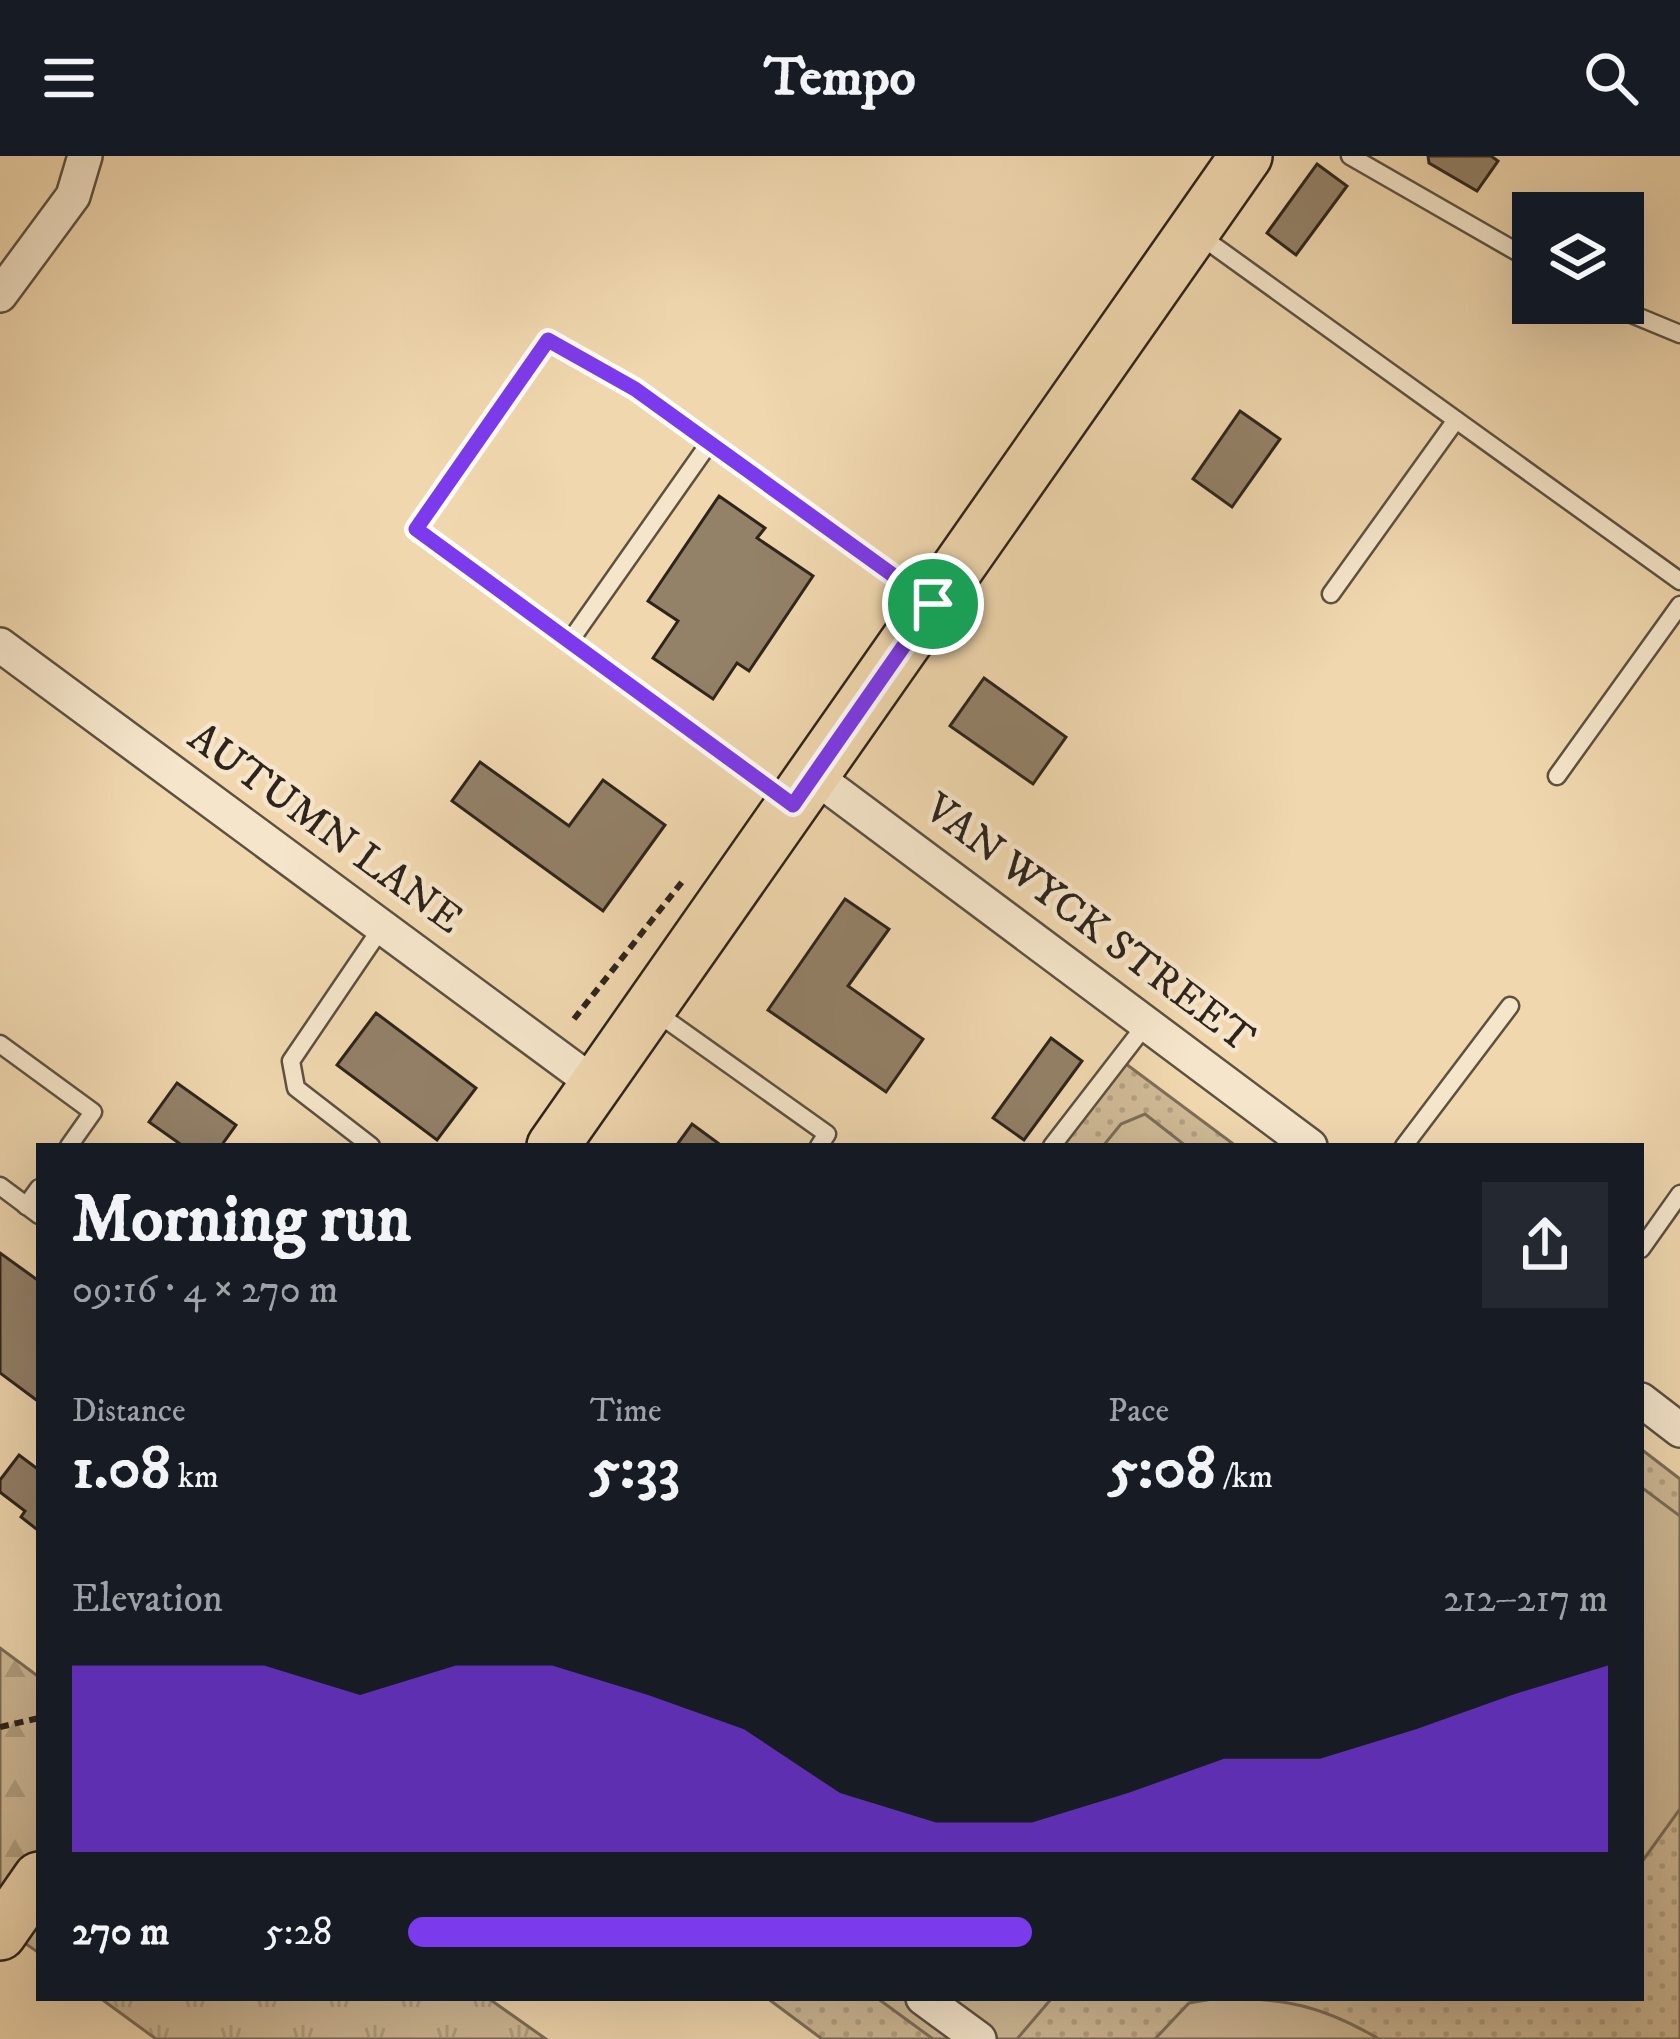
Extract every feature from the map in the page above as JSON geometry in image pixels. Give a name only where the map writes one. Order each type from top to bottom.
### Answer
[{"type":"main road","points":[[555,1143],[1246,156]]},
{"type":"main road","points":[[0,1934],[36,1882]]},
{"type":"street","points":[[0,295],[73,196],[85,156]]},
{"type":"street","name":"AUTUMN LANE","points":[[0,645],[596,1084]]},
{"type":"street","name":"VAN WYCK STREET","points":[[803,790],[1148,1022],[1306,1143]]},
{"type":"street","points":[[1644,1402],[1680,1430]]},
{"type":"street","points":[[927,2001],[979,2039]]},
{"type":"lane","points":[[1350,156],[1512,249]]},
{"type":"lane","points":[[1193,231],[1680,581]]},
{"type":"lane","points":[[1644,319],[1680,334]]},
{"type":"lane","points":[[803,790],[570,641],[416,529],[442,491],[548,340],[635,389],[933,604]]},
{"type":"lane","points":[[1331,594],[1456,420]]},
{"type":"lane","points":[[570,641],[710,442]]},
{"type":"lane","points":[[1557,776],[1680,605]]},
{"type":"lane","points":[[367,1143],[296,1088],[291,1061],[382,927]]},
{"type":"lane","points":[[1406,1143],[1510,1006]]},
{"type":"lane","points":[[650,1009],[827,1134],[821,1143]]},
{"type":"lane","points":[[1054,1143],[1148,1022]]},
{"type":"lane","points":[[0,1044],[93,1112],[71,1143]]},
{"type":"lane","points":[[0,1186],[33,1210]]},
{"type":"lane","points":[[1644,1245],[1680,1194]]},
{"type":"path","points":[[574,1018],[689,873]]},
{"type":"path","points":[[0,1727],[36,1719]]},
{"type":"green space","points":[[1114,1055],[1232,1143],[1048,1143]]},
{"type":"green space","points":[[1145,1114],[1182,1143],[1105,1143],[1121,1124]]},
{"type":"green space","points":[[1644,1451],[1680,1479],[1680,2039],[822,2039],[771,2001],[1644,2001]]},
{"type":"green space","points":[[1644,1489],[1680,1516],[1680,1809],[1644,1859]]},
{"type":"green space","points":[[0,1648],[36,1675],[36,1951],[0,1926]]},
{"type":"green space","points":[[104,2001],[492,2001],[546,2039],[156,2039]]},
{"type":"green space","points":[[881,2001],[1049,2001],[1017,2039],[933,2039]]},
{"type":"green space","points":[[1270,2001],[1302,2006],[1379,2039],[1155,2039],[1189,2003]]},
{"type":"building","points":[[1428,156],[1491,156],[1498,161],[1477,191],[1429,163]]},
{"type":"building","points":[[1317,164],[1347,186],[1296,255],[1267,233]]},
{"type":"building","points":[[1240,411],[1280,439],[1232,507],[1193,479]]},
{"type":"building","points":[[719,496],[765,528],[757,538],[813,576],[749,671],[737,663],[713,699],[653,658],[678,621],[648,601]]},
{"type":"building","points":[[984,678],[1066,737],[1033,784],[950,726]]},
{"type":"building","points":[[480,762],[569,826],[603,780],[665,825],[603,911],[452,801]]},
{"type":"building","points":[[845,899],[889,929],[848,986],[923,1039],[886,1092],[768,1010]]},
{"type":"building","points":[[376,1013],[476,1088],[437,1140],[337,1065]]},
{"type":"building","points":[[1051,1038],[1082,1061],[1024,1140],[993,1118]]},
{"type":"building","points":[[177,1083],[236,1125],[223,1143],[179,1143],[149,1122]]},
{"type":"building","points":[[692,1124],[718,1143],[678,1143]]},
{"type":"building","points":[[0,1253],[36,1279],[36,1400],[0,1373]]},
{"type":"building","points":[[19,1455],[36,1468],[36,1529],[21,1517],[25,1511],[0,1492],[0,1480]]},
{"type":"route","points":[[548,340],[635,389],[933,604],[793,805],[416,529],[548,340]]}]
